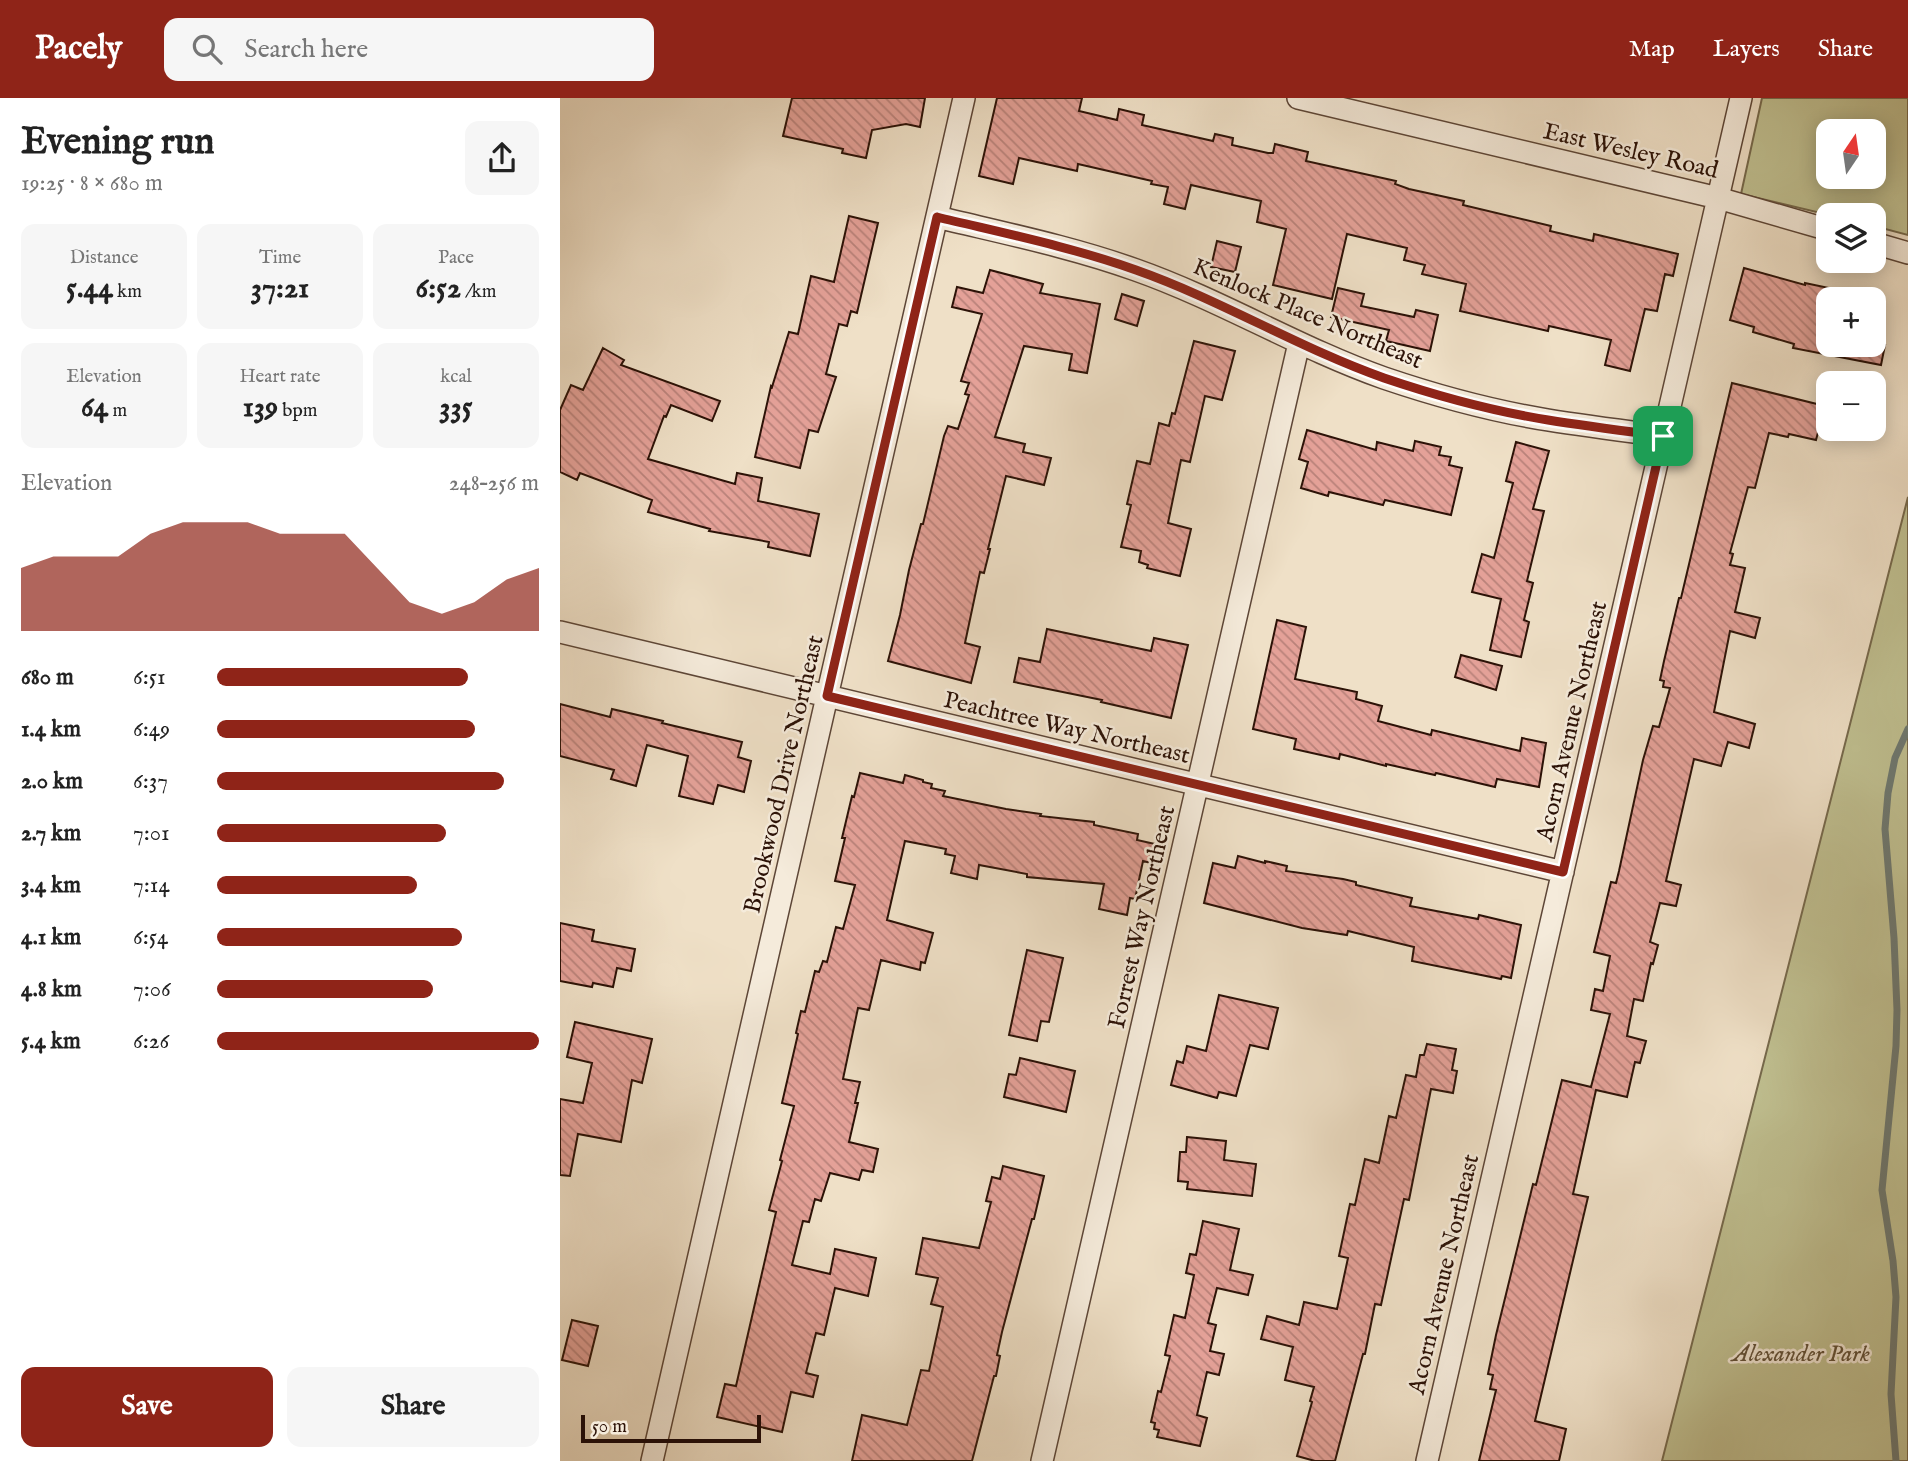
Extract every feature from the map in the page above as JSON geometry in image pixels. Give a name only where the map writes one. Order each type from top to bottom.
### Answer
[{"type":"street","name":"Brookwood Drive Northeast","points":[[652,1461],[964,98]]},
{"type":"street","name":"East Wesley Road","points":[[1298,98],[1718,198],[1816,226]]},
{"type":"street","name":"Acorn Avenue Northeast","points":[[1427,1461],[1741,98]]},
{"type":"street","name":"Kenlock Place Northeast","points":[[937,217],[1080,252],[1137,270],[1200,295],[1300,343],[1382,377],[1467,403],[1546,420],[1663,436]]},
{"type":"street","points":[[1886,247],[1908,253]]},
{"type":"street","name":"Forrest Way Northeast","points":[[1042,1461],[1300,343]]},
{"type":"street","name":"Peachtree Way Northeast","points":[[560,632],[1563,872]]},
{"type":"green space","points":[[1762,98],[1908,98],[1908,235],[1886,229],[1886,203],[1816,203],[1816,212],[1741,194]]},
{"type":"green space","name":"Alexander Park","points":[[1908,497],[1908,1461],[1662,1461]]},
{"type":"building","points":[[792,98],[925,98],[920,127],[906,124],[872,130],[866,158],[842,153],[843,149],[783,136]]},
{"type":"building","points":[[997,98],[1082,98],[1079,111],[1117,120],[1119,109],[1144,115],[1142,125],[1213,141],[1215,134],[1233,138],[1232,145],[1268,153],[1273,153],[1275,144],[1308,152],[1306,161],[1396,181],[1395,184],[1409,189],[1464,201],[1463,205],[1551,226],[1550,231],[1593,241],[1594,234],[1678,254],[1673,276],[1665,274],[1657,311],[1645,309],[1630,371],[1605,365],[1611,340],[1549,326],[1548,331],[1460,311],[1466,284],[1422,274],[1425,265],[1404,260],[1407,248],[1347,234],[1332,299],[1273,285],[1286,229],[1257,222],[1261,201],[1191,185],[1185,209],[1164,204],[1168,187],[1151,184],[1152,181],[1078,164],[1077,171],[1019,158],[1013,184],[979,176]]},
{"type":"building","points":[[849,216],[878,223],[857,313],[851,311],[847,326],[839,324],[826,374],[836,377],[818,432],[809,430],[800,468],[755,457],[771,386],[789,332],[798,334],[811,276],[834,282]]},
{"type":"building","points":[[1217,241],[1241,247],[1235,272],[1211,267]]},
{"type":"building","points":[[1744,268],[1805,285],[1824,287],[1816,287],[1816,352],[1793,348],[1794,344],[1753,332],[1754,327],[1730,320]]},
{"type":"building","points":[[990,270],[1043,284],[1040,293],[1100,304],[1087,373],[1069,370],[1072,354],[1024,346],[995,437],[1025,444],[1023,452],[1051,458],[1044,485],[1006,476],[984,573],[980,572],[965,643],[980,647],[971,683],[888,661],[944,436],[948,426],[958,429],[969,395],[965,394],[969,383],[961,381],[982,314],[952,307],[957,287],[983,293]]},
{"type":"building","points":[[1338,288],[1364,294],[1361,306],[1414,317],[1416,310],[1438,315],[1430,351],[1386,341],[1389,330],[1331,317]]},
{"type":"building","points":[[1122,294],[1144,301],[1137,326],[1115,319]]},
{"type":"building","points":[[1194,341],[1235,351],[1222,400],[1205,396],[1190,462],[1181,460],[1168,523],[1191,529],[1180,576],[1147,568],[1148,565],[1139,562],[1141,551],[1121,547],[1131,505],[1127,504],[1137,461],[1150,464],[1159,423],[1169,426],[1172,413],[1175,414]]},
{"type":"building","points":[[603,348],[624,360],[621,365],[720,401],[712,421],[671,405],[666,417],[664,416],[648,459],[735,484],[737,473],[762,478],[758,501],[819,514],[810,556],[768,547],[769,542],[709,531],[710,529],[648,512],[652,500],[580,473],[577,480],[560,472],[560,410],[571,385],[583,390]]},
{"type":"building","points":[[1840,357],[1883,357],[1881,365]]},
{"type":"building","points":[[1732,383],[1816,404],[1816,440],[1769,433],[1755,488],[1748,487],[1730,553],[1733,554],[1730,565],[1745,568],[1735,612],[1760,618],[1755,638],[1730,631],[1714,712],[1755,724],[1749,748],[1728,742],[1721,766],[1694,759],[1666,881],[1681,885],[1676,906],[1660,903],[1650,942],[1658,945],[1653,964],[1651,963],[1643,1001],[1634,999],[1627,1036],[1646,1041],[1640,1063],[1635,1062],[1627,1097],[1596,1090],[1573,1194],[1588,1197],[1535,1421],[1566,1429],[1559,1461],[1479,1461],[1496,1390],[1490,1389],[1493,1375],[1488,1374],[1496,1335],[1562,1080],[1591,1087],[1610,1014],[1591,1010],[1595,989],[1603,991],[1610,956],[1594,952],[1611,882],[1616,883],[1643,760],[1653,726],[1659,727],[1670,688],[1663,687],[1664,681],[1660,680]]},
{"type":"building","points":[[1307,430],[1376,450],[1377,442],[1413,451],[1415,441],[1441,447],[1439,455],[1451,457],[1449,465],[1462,468],[1451,515],[1385,500],[1383,505],[1329,492],[1328,496],[1301,488],[1308,462],[1299,459]]},
{"type":"building","points":[[1516,442],[1549,451],[1533,509],[1544,511],[1527,581],[1533,583],[1524,620],[1529,622],[1521,657],[1490,650],[1501,599],[1472,592],[1482,554],[1494,558],[1513,483],[1506,481]]},
{"type":"building","points":[[1277,620],[1306,627],[1295,679],[1357,692],[1356,699],[1382,706],[1378,721],[1431,735],[1432,730],[1520,751],[1522,738],[1546,743],[1539,787],[1497,779],[1495,787],[1436,773],[1435,775],[1386,766],[1340,754],[1339,759],[1294,749],[1296,739],[1253,729]]},
{"type":"building","points":[[1047,629],[1151,651],[1154,638],[1188,645],[1171,718],[1101,702],[1102,700],[1014,682],[1019,658],[1040,662]]},
{"type":"building","points":[[1461,655],[1502,666],[1496,690],[1455,677]]},
{"type":"building","points":[[560,704],[610,717],[612,709],[742,742],[738,757],[751,761],[744,792],[718,785],[713,804],[679,796],[688,756],[647,745],[636,786],[611,779],[614,770],[560,756]]},
{"type":"building","points":[[860,773],[903,783],[905,775],[932,784],[931,788],[945,791],[943,796],[1041,814],[1040,816],[1094,822],[1094,825],[1138,834],[1137,840],[1155,844],[1151,863],[1143,861],[1135,899],[1130,898],[1127,915],[1099,909],[1104,884],[1027,877],[1027,874],[979,865],[977,879],[951,873],[955,856],[945,854],[946,849],[905,841],[887,920],[933,933],[925,963],[921,962],[920,970],[881,960],[869,1010],[858,1008],[843,1079],[860,1082],[849,1142],[878,1149],[873,1172],[862,1170],[859,1180],[830,1173],[821,1201],[815,1199],[809,1222],[803,1221],[792,1265],[830,1274],[835,1249],[876,1258],[868,1296],[835,1288],[824,1335],[816,1333],[806,1373],[818,1376],[813,1397],[791,1392],[782,1432],[717,1417],[725,1384],[736,1386],[776,1212],[769,1210],[794,1106],[782,1103],[801,1011],[805,1012],[815,971],[819,972],[823,961],[827,962],[836,927],[843,929],[855,885],[835,881],[845,838],[842,838]]},
{"type":"building","points":[[1238,856],[1287,866],[1286,871],[1343,879],[1356,882],[1356,885],[1412,898],[1410,906],[1478,919],[1479,915],[1521,925],[1511,978],[1502,976],[1501,979],[1412,961],[1414,947],[1348,931],[1347,935],[1302,928],[1204,903],[1213,863],[1235,868]]},
{"type":"building","points":[[560,923],[594,930],[592,941],[635,949],[631,971],[617,968],[613,987],[593,983],[592,987],[560,981]]},
{"type":"building","points":[[1027,950],[1063,958],[1049,1022],[1041,1021],[1037,1041],[1009,1035]]},
{"type":"building","points":[[1219,995],[1278,1008],[1268,1049],[1250,1045],[1236,1096],[1219,1092],[1217,1098],[1171,1085],[1177,1061],[1183,1063],[1187,1046],[1206,1051]]},
{"type":"building","points":[[575,1022],[652,1039],[642,1083],[632,1080],[621,1142],[578,1134],[570,1176],[560,1175],[560,1099],[583,1103],[592,1063],[567,1057]]},
{"type":"building","points":[[1427,1044],[1456,1049],[1452,1070],[1457,1071],[1453,1093],[1431,1089],[1409,1200],[1404,1199],[1381,1305],[1375,1304],[1365,1354],[1335,1461],[1315,1461],[1297,1456],[1314,1387],[1285,1380],[1293,1347],[1261,1339],[1267,1316],[1299,1325],[1304,1302],[1337,1309],[1348,1258],[1339,1256],[1350,1204],[1355,1205],[1365,1159],[1379,1163],[1389,1116],[1396,1118],[1406,1075],[1416,1077],[1420,1055],[1424,1055]]},
{"type":"building","points":[[1020,1058],[1075,1071],[1066,1112],[1004,1097],[1009,1074],[1016,1075]]},
{"type":"building","points":[[1187,1137],[1226,1141],[1224,1160],[1256,1164],[1252,1196],[1187,1189],[1188,1182],[1178,1181],[1180,1152],[1186,1152]]},
{"type":"building","points":[[1003,1166],[1044,1176],[1002,1332],[996,1376],[972,1461],[852,1461],[862,1415],[907,1425],[921,1370],[929,1371],[943,1307],[931,1304],[938,1278],[916,1274],[923,1238],[979,1248],[991,1202],[986,1201],[992,1177],[1000,1179]]},
{"type":"building","points":[[1203,1221],[1239,1229],[1230,1270],[1253,1275],[1248,1295],[1217,1288],[1208,1323],[1216,1325],[1210,1351],[1224,1354],[1219,1375],[1207,1372],[1197,1415],[1207,1418],[1200,1446],[1157,1437],[1159,1430],[1154,1429],[1155,1423],[1151,1422],[1170,1356],[1165,1355],[1174,1315],[1185,1318],[1194,1275],[1186,1273],[1190,1254],[1196,1255]]},
{"type":"building","points":[[572,1320],[598,1326],[588,1366],[562,1360]]},
{"type":"waterway","points":[[1896,1461],[1891,1394],[1896,1297],[1882,1190],[1897,1010],[1885,829],[1895,758],[1908,729]]},
{"type":"route","points":[[937,217],[1080,252],[1137,270],[1200,295],[1300,343],[1382,377],[1467,403],[1546,420],[1663,436],[1563,872],[827,696],[937,217]]}]
